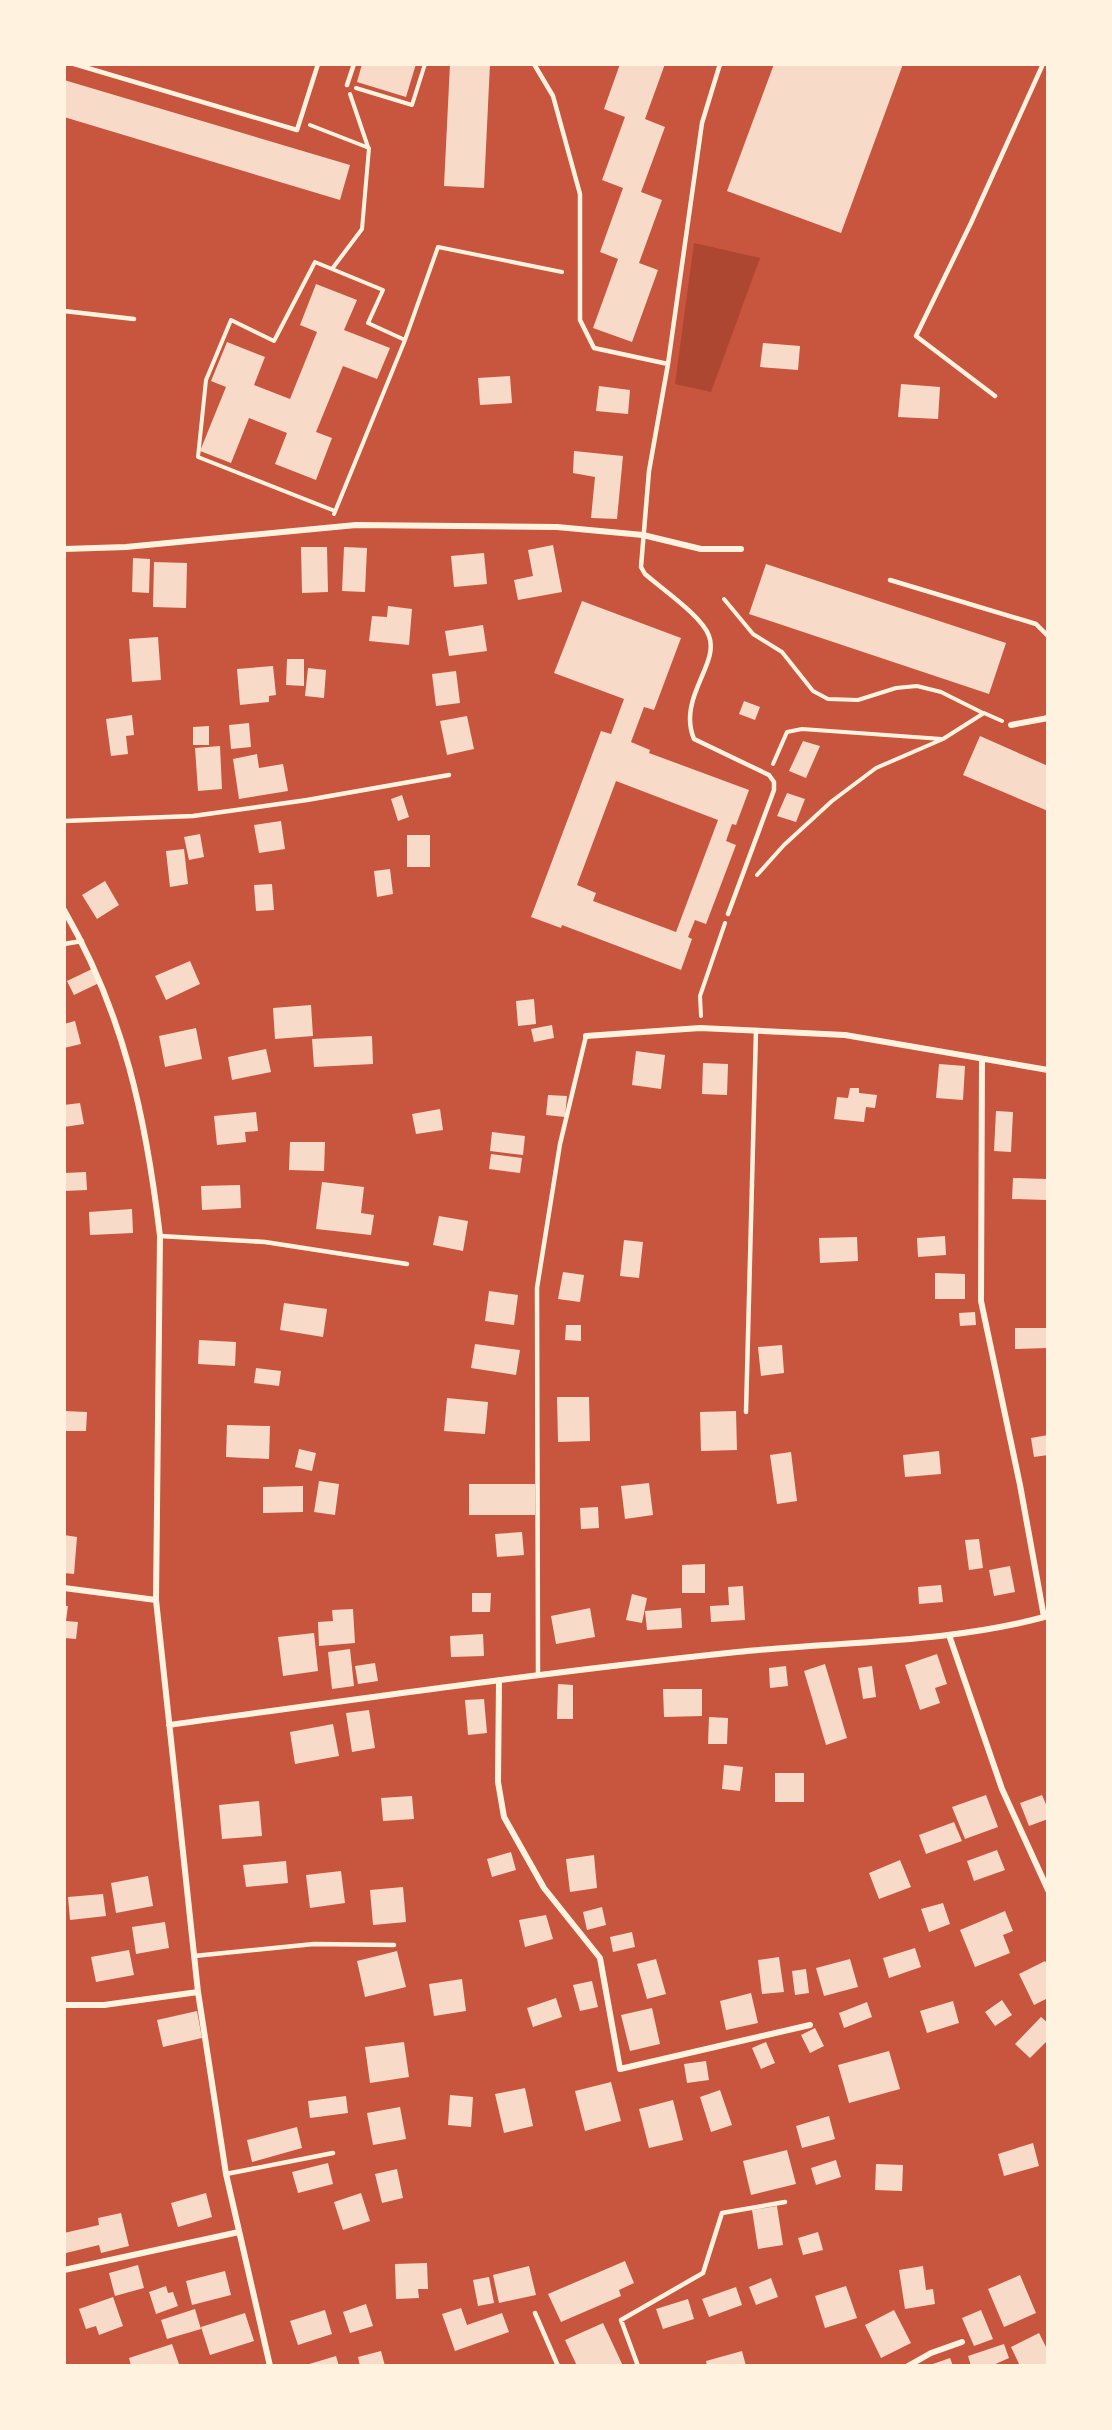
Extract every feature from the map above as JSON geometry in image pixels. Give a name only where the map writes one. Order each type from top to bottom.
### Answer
[{"type":"street","points":[[64,549],[126,547],[356,525],[557,527],[643,535],[702,549],[741,549]]},
{"type":"street","points":[[1011,725],[1047,718]]},
{"type":"street","points":[[64,910],[102,981],[139,1096],[160,1236],[156,1600],[198,1992],[226,2174],[270,2366]]},
{"type":"street","points":[[586,1036],[700,1028],[845,1035],[1047,1070]]},
{"type":"street","points":[[170,1725],[538,1675],[739,1652],[949,1635],[1046,1617],[981,1301],[982,1059]]},
{"type":"street","points":[[64,1588],[156,1600]]},
{"type":"street","points":[[949,1635],[1002,1788],[1047,1890]]},
{"type":"street","points":[[499,1680],[498,1782],[504,1816],[544,1888],[600,1958],[620,2069],[810,2025]]},
{"type":"street","points":[[64,2005],[104,2005],[198,1992]]},
{"type":"street","points":[[64,2270],[239,2232]]},
{"type":"street","points":[[908,2366],[931,2353],[962,2342]]},
{"type":"lane","points":[[74,64],[297,130],[302,122],[318,64]]},
{"type":"lane","points":[[347,85],[354,64]]},
{"type":"lane","points":[[534,64],[553,96],[580,194],[580,320],[594,348],[668,364]]},
{"type":"lane","points":[[720,64],[702,123],[668,364],[649,471],[641,567],[645,574],[700,622],[710,637],[710,654],[687,718],[694,739],[769,775],[774,782],[774,790],[728,914]]},
{"type":"lane","points":[[995,396],[916,336],[971,223],[1043,64]]},
{"type":"lane","points":[[64,311],[134,320]]},
{"type":"lane","points":[[890,580],[1036,624],[1047,636]]},
{"type":"lane","points":[[64,821],[193,816],[307,800],[449,775]]},
{"type":"lane","points":[[64,944],[82,941]]},
{"type":"lane","points":[[746,1412],[756,1030]]},
{"type":"lane","points":[[538,1675],[537,1288],[560,1144],[586,1036]]},
{"type":"lane","points":[[160,1236],[265,1242],[407,1264]]},
{"type":"lane","points":[[194,1956],[314,1944],[394,1945]]},
{"type":"lane","points":[[226,2174],[333,2152]]},
{"type":"lane","points":[[638,2366],[621,2320],[703,2273],[722,2213],[784,2202]]},
{"type":"lane","points":[[535,2313],[558,2366]]},
{"type":"path","points":[[347,85],[412,105],[425,64]]},
{"type":"path","points":[[332,269],[362,229],[369,148],[347,85]]},
{"type":"path","points":[[302,122],[369,148]]},
{"type":"path","points":[[332,518],[405,340],[438,247],[562,272]]},
{"type":"path","points":[[335,510],[198,457],[206,381],[231,320],[274,341],[315,261],[383,290],[368,323],[405,340]]},
{"type":"path","points":[[724,599],[753,634],[782,652],[813,691],[828,699],[858,700],[896,688],[917,686],[941,692],[1011,725]]},
{"type":"path","points":[[751,883],[784,844],[832,801],[876,768],[943,739],[984,713]]},
{"type":"path","points":[[769,775],[787,732],[802,729],[943,739]]},
{"type":"path","points":[[700,1028],[700,996],[728,914]]},
{"type":"shaded area","points":[[694,243],[760,258],[711,392],[675,384]]},
{"type":"building","points":[[362,64],[416,64],[406,97],[357,82]]},
{"type":"building","points":[[450,64],[490,64],[484,188],[444,186]]},
{"type":"building","points":[[620,64],[665,64],[645,119],[665,127],[641,192],[662,200],[639,263],[658,270],[632,342],[593,328],[618,259],[600,252],[623,188],[602,180],[625,117],[604,109]]},
{"type":"building","points":[[774,64],[903,64],[841,233],[727,191]]},
{"type":"building","points":[[64,80],[350,165],[340,200],[64,117]]},
{"type":"building","points":[[316,284],[357,300],[344,330],[390,348],[377,379],[343,366],[316,432],[332,438],[316,480],[275,464],[287,433],[249,418],[231,463],[200,451],[226,387],[211,381],[227,342],[265,357],[254,385],[290,399],[317,332],[300,325]]},
{"type":"building","points":[[763,343],[800,346],[798,370],[760,367]]},
{"type":"building","points":[[510,376],[512,403],[480,405],[478,378]]},
{"type":"building","points":[[901,384],[940,387],[938,419],[898,417]]},
{"type":"building","points":[[599,386],[630,390],[628,414],[596,411]]},
{"type":"building","points":[[574,451],[623,456],[617,519],[591,518],[595,477],[573,473]]},
{"type":"building","points":[[553,545],[562,592],[518,600],[514,580],[533,576],[528,550]]},
{"type":"building","points":[[301,547],[327,547],[328,592],[302,593]]},
{"type":"building","points":[[344,547],[367,548],[365,592],[342,591]]},
{"type":"building","points":[[484,553],[487,584],[454,587],[451,556]]},
{"type":"building","points":[[133,558],[150,559],[149,593],[132,592]]},
{"type":"building","points":[[154,562],[187,563],[186,608],[153,607]]},
{"type":"building","points":[[766,564],[1006,643],[989,694],[749,614]]},
{"type":"building","points":[[582,601],[681,638],[654,710],[644,707],[631,742],[650,750],[649,753],[749,790],[736,825],[732,824],[726,841],[736,845],[706,924],[695,920],[688,937],[692,939],[681,970],[562,925],[561,928],[531,917],[601,731],[611,734],[624,699],[554,673]],"holes":[[[616,781],[718,820],[676,932],[593,901],[596,893],[577,885]]]},
{"type":"building","points":[[388,606],[412,609],[409,645],[369,641],[372,616],[387,617]]},
{"type":"building","points":[[483,625],[487,651],[449,656],[445,631]]},
{"type":"building","points":[[158,637],[161,680],[132,682],[129,639]]},
{"type":"building","points":[[287,659],[304,659],[304,686],[286,685]]},
{"type":"building","points":[[273,666],[276,695],[269,696],[269,702],[240,705],[237,669]]},
{"type":"building","points":[[308,668],[326,670],[324,698],[305,696]]},
{"type":"building","points":[[456,671],[460,703],[436,706],[432,674]]},
{"type":"building","points":[[744,701],[760,707],[755,720],[739,714]]},
{"type":"building","points":[[132,715],[134,735],[126,736],[128,754],[111,756],[106,719]]},
{"type":"building","points":[[467,716],[474,749],[447,755],[440,721]]},
{"type":"building","points":[[249,723],[251,747],[231,749],[229,725]]},
{"type":"building","points":[[209,726],[209,745],[193,745],[193,727]]},
{"type":"building","points":[[980,736],[1048,766],[1048,811],[963,775]]},
{"type":"building","points":[[803,741],[820,746],[806,778],[789,771]]},
{"type":"building","points":[[220,746],[222,789],[198,791],[195,748]]},
{"type":"building","points":[[257,754],[259,768],[283,764],[288,791],[239,799],[233,759]]},
{"type":"building","points":[[787,793],[805,799],[796,822],[777,816]]},
{"type":"building","points":[[402,795],[409,817],[398,821],[391,799]]},
{"type":"building","points":[[281,821],[285,849],[259,853],[254,825]]},
{"type":"building","points":[[200,834],[204,857],[189,860],[184,837]]},
{"type":"building","points":[[407,835],[430,835],[430,867],[407,867]]},
{"type":"building","points":[[184,849],[188,884],[170,887],[166,851]]},
{"type":"building","points":[[390,869],[393,894],[377,897],[374,871]]},
{"type":"building","points":[[105,881],[119,905],[97,919],[82,895]]},
{"type":"building","points":[[272,884],[274,910],[256,911],[254,885]]},
{"type":"building","points":[[190,961],[200,984],[166,1000],[155,976]]},
{"type":"building","points":[[92,969],[99,983],[74,995],[67,981]]},
{"type":"building","points":[[534,999],[536,1024],[518,1026],[516,1001]]},
{"type":"building","points":[[311,1005],[313,1036],[275,1039],[273,1008]]},
{"type":"building","points":[[75,1021],[81,1044],[64,1048],[64,1024]]},
{"type":"building","points":[[552,1025],[554,1038],[534,1042],[531,1029]]},
{"type":"building","points":[[196,1028],[202,1059],[165,1067],[159,1036]]},
{"type":"building","points":[[372,1036],[373,1064],[314,1067],[312,1039]]},
{"type":"building","points":[[266,1049],[271,1072],[232,1080],[228,1057]]},
{"type":"building","points":[[636,1051],[665,1055],[661,1089],[632,1085]]},
{"type":"building","points":[[703,1063],[728,1064],[727,1095],[702,1094]]},
{"type":"building","points":[[939,1064],[965,1066],[963,1100],[936,1098]]},
{"type":"building","points":[[850,1088],[859,1088],[859,1093],[877,1095],[875,1108],[866,1107],[864,1122],[834,1119],[837,1097],[848,1098]]},
{"type":"building","points":[[548,1095],[567,1096],[565,1117],[546,1115]]},
{"type":"building","points":[[80,1103],[84,1124],[64,1127],[64,1105]]},
{"type":"building","points":[[440,1109],[443,1130],[416,1134],[412,1114]]},
{"type":"building","points":[[996,1111],[1013,1112],[1011,1152],[994,1151]]},
{"type":"building","points":[[256,1112],[258,1131],[245,1132],[246,1142],[217,1145],[214,1116]]},
{"type":"building","points":[[492,1132],[525,1136],[523,1155],[490,1151]]},
{"type":"building","points":[[290,1142],[325,1142],[324,1171],[289,1170]]},
{"type":"building","points":[[491,1154],[522,1158],[520,1173],[489,1169]]},
{"type":"building","points":[[86,1172],[87,1190],[64,1191],[64,1173]]},
{"type":"building","points":[[1013,1178],[1047,1179],[1046,1200],[1012,1199]]},
{"type":"building","points":[[322,1182],[364,1187],[361,1213],[374,1215],[371,1235],[316,1229]]},
{"type":"building","points":[[240,1185],[241,1208],[202,1210],[201,1186]]},
{"type":"building","points":[[132,1209],[133,1233],[90,1235],[89,1212]]},
{"type":"building","points":[[439,1216],[468,1221],[463,1251],[433,1245]]},
{"type":"building","points":[[945,1236],[946,1255],[918,1257],[917,1238]]},
{"type":"building","points":[[857,1237],[858,1261],[820,1263],[819,1238]]},
{"type":"building","points":[[624,1240],[643,1242],[639,1278],[620,1276]]},
{"type":"building","points":[[563,1272],[584,1275],[580,1302],[558,1299]]},
{"type":"building","points":[[935,1273],[965,1274],[965,1299],[935,1299]]},
{"type":"building","points":[[489,1291],[518,1295],[514,1325],[485,1321]]},
{"type":"building","points":[[284,1303],[327,1309],[323,1337],[280,1330]]},
{"type":"building","points":[[975,1312],[976,1325],[960,1326],[959,1313]]},
{"type":"building","points":[[566,1325],[581,1325],[581,1341],[565,1340]]},
{"type":"building","points":[[1015,1328],[1048,1328],[1048,1348],[1015,1349]]},
{"type":"building","points":[[199,1340],[236,1342],[235,1366],[198,1364]]},
{"type":"building","points":[[475,1344],[520,1350],[516,1375],[471,1368]]},
{"type":"building","points":[[782,1345],[784,1373],[761,1376],[758,1347]]},
{"type":"building","points":[[256,1368],[281,1371],[279,1386],[254,1383]]},
{"type":"building","points":[[557,1397],[589,1397],[590,1441],[558,1442]]},
{"type":"building","points":[[447,1398],[488,1402],[485,1434],[444,1431]]},
{"type":"building","points":[[64,1411],[87,1412],[86,1431],[64,1431]]},
{"type":"building","points":[[736,1411],[737,1450],[701,1451],[700,1412]]},
{"type":"building","points":[[227,1425],[270,1426],[269,1459],[226,1457]]},
{"type":"building","points":[[1048,1435],[1048,1455],[1034,1457],[1031,1438]]},
{"type":"building","points":[[299,1449],[316,1453],[312,1471],[295,1467]]},
{"type":"building","points":[[939,1451],[941,1474],[905,1477],[903,1455]]},
{"type":"building","points":[[791,1452],[797,1501],[777,1504],[770,1455]]},
{"type":"building","points":[[319,1481],[339,1484],[335,1515],[314,1512]]},
{"type":"building","points":[[649,1483],[653,1515],[625,1519],[621,1486]]},
{"type":"building","points":[[469,1484],[535,1484],[535,1515],[469,1515]]},
{"type":"building","points":[[303,1486],[303,1512],[263,1513],[263,1487]]},
{"type":"building","points":[[598,1507],[599,1528],[581,1529],[580,1508]]},
{"type":"building","points":[[522,1532],[524,1555],[497,1557],[495,1534]]},
{"type":"building","points":[[64,1535],[77,1537],[74,1574],[64,1573]]},
{"type":"building","points":[[979,1539],[983,1568],[969,1570],[965,1540]]},
{"type":"building","points":[[705,1564],[705,1593],[682,1593],[682,1565]]},
{"type":"building","points":[[1010,1566],[1015,1592],[994,1596],[989,1570]]},
{"type":"building","points":[[941,1585],[943,1602],[919,1604],[918,1587]]},
{"type":"building","points":[[743,1586],[745,1620],[711,1622],[710,1606],[729,1605],[728,1587]]},
{"type":"building","points":[[472,1593],[491,1593],[490,1612],[472,1612]]},
{"type":"building","points":[[632,1594],[647,1598],[642,1623],[626,1620]]},
{"type":"building","points":[[64,1606],[68,1606],[66,1621],[78,1622],[76,1639],[64,1638]]},
{"type":"building","points":[[590,1608],[595,1637],[556,1644],[551,1616]]},
{"type":"building","points":[[681,1608],[682,1628],[647,1630],[645,1611]]},
{"type":"building","points":[[353,1609],[355,1643],[319,1646],[318,1622],[333,1621],[332,1610]]},
{"type":"building","points":[[314,1633],[318,1671],[283,1676],[278,1637]]},
{"type":"building","points":[[483,1634],[484,1656],[451,1657],[450,1636]]},
{"type":"building","points":[[350,1649],[354,1686],[332,1689],[328,1652]]},
{"type":"building","points":[[937,1654],[947,1684],[935,1688],[940,1703],[920,1710],[905,1665]]},
{"type":"building","points":[[375,1663],[378,1681],[358,1684],[355,1666]]},
{"type":"building","points":[[825,1664],[847,1738],[826,1745],[804,1671]]},
{"type":"building","points":[[786,1666],[788,1686],[770,1688],[769,1668]]},
{"type":"building","points":[[872,1666],[876,1697],[863,1699],[858,1668]]},
{"type":"building","points":[[558,1684],[573,1685],[573,1719],[557,1719]]},
{"type":"building","points":[[663,1689],[702,1689],[702,1716],[664,1717]]},
{"type":"building","points":[[484,1699],[487,1733],[468,1735],[465,1700]]},
{"type":"building","points":[[369,1710],[375,1748],[352,1752],[346,1713]]},
{"type":"building","points":[[709,1717],[728,1718],[727,1744],[708,1744]]},
{"type":"building","points":[[333,1724],[339,1756],[295,1764],[290,1732]]},
{"type":"building","points":[[724,1765],[743,1767],[740,1791],[722,1789]]},
{"type":"building","points":[[775,1773],[804,1773],[804,1802],[775,1802]]},
{"type":"building","points":[[986,1795],[998,1827],[965,1839],[952,1807]]},
{"type":"building","points":[[1042,1795],[1048,1809],[1048,1819],[1029,1826],[1020,1803]]},
{"type":"building","points":[[412,1796],[414,1819],[383,1821],[381,1798]]},
{"type":"building","points":[[259,1801],[262,1836],[222,1839],[219,1805]]},
{"type":"building","points":[[954,1822],[962,1841],[926,1854],[919,1835]]},
{"type":"building","points":[[997,1850],[1005,1870],[974,1881],[967,1861]]},
{"type":"building","points":[[511,1852],[516,1870],[492,1877],[487,1859]]},
{"type":"building","points":[[594,1855],[597,1888],[570,1892],[566,1859]]},
{"type":"building","points":[[900,1860],[911,1887],[879,1899],[869,1873]]},
{"type":"building","points":[[286,1861],[288,1883],[246,1887],[243,1865]]},
{"type":"building","points":[[341,1871],[345,1903],[310,1908],[306,1875]]},
{"type":"building","points":[[148,1876],[153,1906],[116,1913],[111,1883]]},
{"type":"building","points":[[403,1887],[406,1922],[373,1925],[370,1890]]},
{"type":"building","points":[[103,1894],[106,1916],[70,1920],[68,1897]]},
{"type":"building","points":[[943,1903],[950,1924],[929,1932],[921,1909]]},
{"type":"building","points":[[602,1907],[606,1925],[587,1930],[583,1912]]},
{"type":"building","points":[[1005,1911],[1013,1931],[1003,1935],[1010,1953],[975,1967],[960,1930]]},
{"type":"building","points":[[546,1915],[553,1939],[525,1947],[519,1920]]},
{"type":"building","points":[[165,1922],[169,1948],[136,1954],[132,1927]]},
{"type":"building","points":[[632,1932],[635,1947],[613,1952],[610,1937]]},
{"type":"building","points":[[915,1948],[921,1967],[889,1978],[883,1958]]},
{"type":"building","points":[[129,1950],[134,1975],[96,1982],[91,1957]]},
{"type":"building","points":[[397,1951],[406,1987],[365,1997],[357,1961]]},
{"type":"building","points":[[779,1957],[784,1992],[762,1994],[758,1960]]},
{"type":"building","points":[[656,1959],[666,1994],[647,1999],[637,1964]]},
{"type":"building","points":[[850,1959],[858,1987],[824,1996],[816,1968]]},
{"type":"building","points":[[1045,1961],[1048,1966],[1048,1998],[1034,2005],[1019,1974]]},
{"type":"building","points":[[806,1969],[809,1993],[795,1995],[792,1971]]},
{"type":"building","points":[[462,1979],[466,2011],[434,2016],[429,1984]]},
{"type":"building","points":[[592,1981],[598,2007],[580,2011],[573,1985]]},
{"type":"building","points":[[751,1993],[758,2023],[726,2030],[720,2001]]},
{"type":"building","points":[[556,1998],[562,2017],[533,2027],[527,2008]]},
{"type":"building","points":[[1002,2000],[1012,2015],[995,2026],[985,2012]]},
{"type":"building","points":[[953,2001],[959,2023],[927,2033],[920,2011]]},
{"type":"building","points":[[867,2002],[872,2017],[844,2028],[839,2013]]},
{"type":"building","points":[[652,2008],[660,2044],[630,2051],[621,2015]]},
{"type":"building","points":[[197,2011],[202,2038],[163,2047],[157,2020]]},
{"type":"building","points":[[1041,2017],[1048,2023],[1048,2040],[1030,2058],[1015,2044]]},
{"type":"building","points":[[815,2028],[824,2046],[810,2053],[801,2035]]},
{"type":"building","points":[[404,2042],[409,2077],[370,2083],[365,2047]]},
{"type":"building","points":[[766,2042],[775,2063],[761,2069],[752,2048]]},
{"type":"building","points":[[889,2051],[900,2089],[849,2103],[838,2065]]},
{"type":"building","points":[[706,2061],[709,2080],[687,2083],[684,2064]]},
{"type":"building","points":[[611,2082],[621,2121],[585,2131],[575,2091]]},
{"type":"building","points":[[525,2088],[533,2126],[504,2133],[495,2094]]},
{"type":"building","points":[[720,2090],[732,2125],[711,2132],[700,2097]]},
{"type":"building","points":[[450,2095],[473,2097],[471,2127],[448,2125]]},
{"type":"building","points":[[346,2096],[348,2113],[310,2118],[308,2101]]},
{"type":"building","points":[[673,2100],[683,2140],[649,2148],[639,2109]]},
{"type":"building","points":[[400,2107],[406,2139],[373,2145],[367,2113]]},
{"type":"building","points":[[829,2116],[835,2139],[802,2148],[796,2126]]},
{"type":"building","points":[[297,2127],[302,2148],[252,2162],[247,2140]]},
{"type":"building","points":[[1033,2143],[1039,2166],[1004,2176],[998,2154]]},
{"type":"building","points":[[787,2150],[796,2184],[751,2195],[743,2161]]},
{"type":"building","points":[[836,2160],[841,2177],[816,2185],[811,2168]]},
{"type":"building","points":[[328,2163],[333,2184],[298,2193],[292,2172]]},
{"type":"building","points":[[876,2164],[903,2165],[902,2191],[875,2190]]},
{"type":"building","points":[[397,2169],[403,2198],[382,2203],[375,2174]]},
{"type":"building","points":[[206,2193],[212,2217],[178,2227],[171,2203]]},
{"type":"building","points":[[361,2193],[370,2221],[343,2230],[334,2202]]},
{"type":"building","points":[[777,2206],[783,2245],[758,2249],[752,2210]]},
{"type":"building","points":[[121,2213],[129,2246],[101,2253],[99,2245],[66,2253],[64,2233],[99,2225],[98,2218]]},
{"type":"building","points":[[818,2232],[823,2250],[803,2255],[798,2238]]},
{"type":"building","points":[[625,2261],[634,2283],[619,2290],[621,2296],[561,2322],[548,2294]]},
{"type":"building","points":[[427,2263],[428,2289],[418,2289],[419,2298],[396,2299],[395,2264]]},
{"type":"building","points":[[138,2265],[144,2288],[115,2296],[109,2273]]},
{"type":"building","points":[[529,2266],[536,2295],[499,2303],[493,2275]]},
{"type":"building","points":[[923,2266],[926,2290],[933,2289],[935,2304],[905,2309],[899,2270]]},
{"type":"building","points":[[225,2271],[231,2295],[192,2305],[186,2281]]},
{"type":"building","points":[[1020,2275],[1036,2313],[1004,2327],[988,2289]]},
{"type":"building","points":[[489,2277],[494,2303],[478,2306],[473,2280]]},
{"type":"building","points":[[771,2278],[778,2297],[756,2305],[749,2287]]},
{"type":"building","points":[[166,2286],[168,2293],[173,2292],[178,2306],[156,2314],[149,2292]]},
{"type":"building","points":[[846,2286],[857,2318],[825,2328],[815,2296]]},
{"type":"building","points":[[736,2287],[742,2305],[709,2317],[702,2299]]},
{"type":"building","points":[[113,2297],[123,2326],[99,2335],[96,2326],[86,2329],[79,2309]]},
{"type":"building","points":[[688,2299],[694,2319],[663,2329],[656,2309]]},
{"type":"building","points":[[366,2304],[373,2326],[350,2333],[343,2312]]},
{"type":"building","points":[[461,2308],[467,2325],[502,2313],[509,2332],[455,2351],[442,2314]]},
{"type":"building","points":[[195,2309],[201,2329],[167,2339],[161,2320]]},
{"type":"building","points":[[325,2310],[332,2334],[298,2345],[290,2321]]},
{"type":"building","points":[[894,2310],[911,2343],[881,2358],[865,2325]]},
{"type":"building","points":[[981,2310],[993,2339],[974,2346],[962,2318]]},
{"type":"building","points":[[245,2313],[254,2341],[210,2355],[201,2327]]},
{"type":"building","points":[[603,2323],[623,2366],[577,2366],[565,2340]]},
{"type":"building","points":[[1039,2333],[1048,2351],[1048,2366],[1020,2366],[1011,2347]]},
{"type":"building","points":[[172,2344],[179,2364],[131,2366],[129,2358]]},
{"type":"building","points":[[1004,2344],[1009,2358],[991,2366],[971,2366],[968,2356]]},
{"type":"building","points":[[381,2351],[385,2366],[360,2366],[358,2357]]},
{"type":"building","points":[[742,2351],[746,2366],[707,2366],[706,2361]]},
{"type":"building","points":[[336,2356],[339,2366],[306,2366],[306,2365]]},
{"type":"building","points":[[950,2358],[953,2366],[930,2366],[930,2365]]}]
